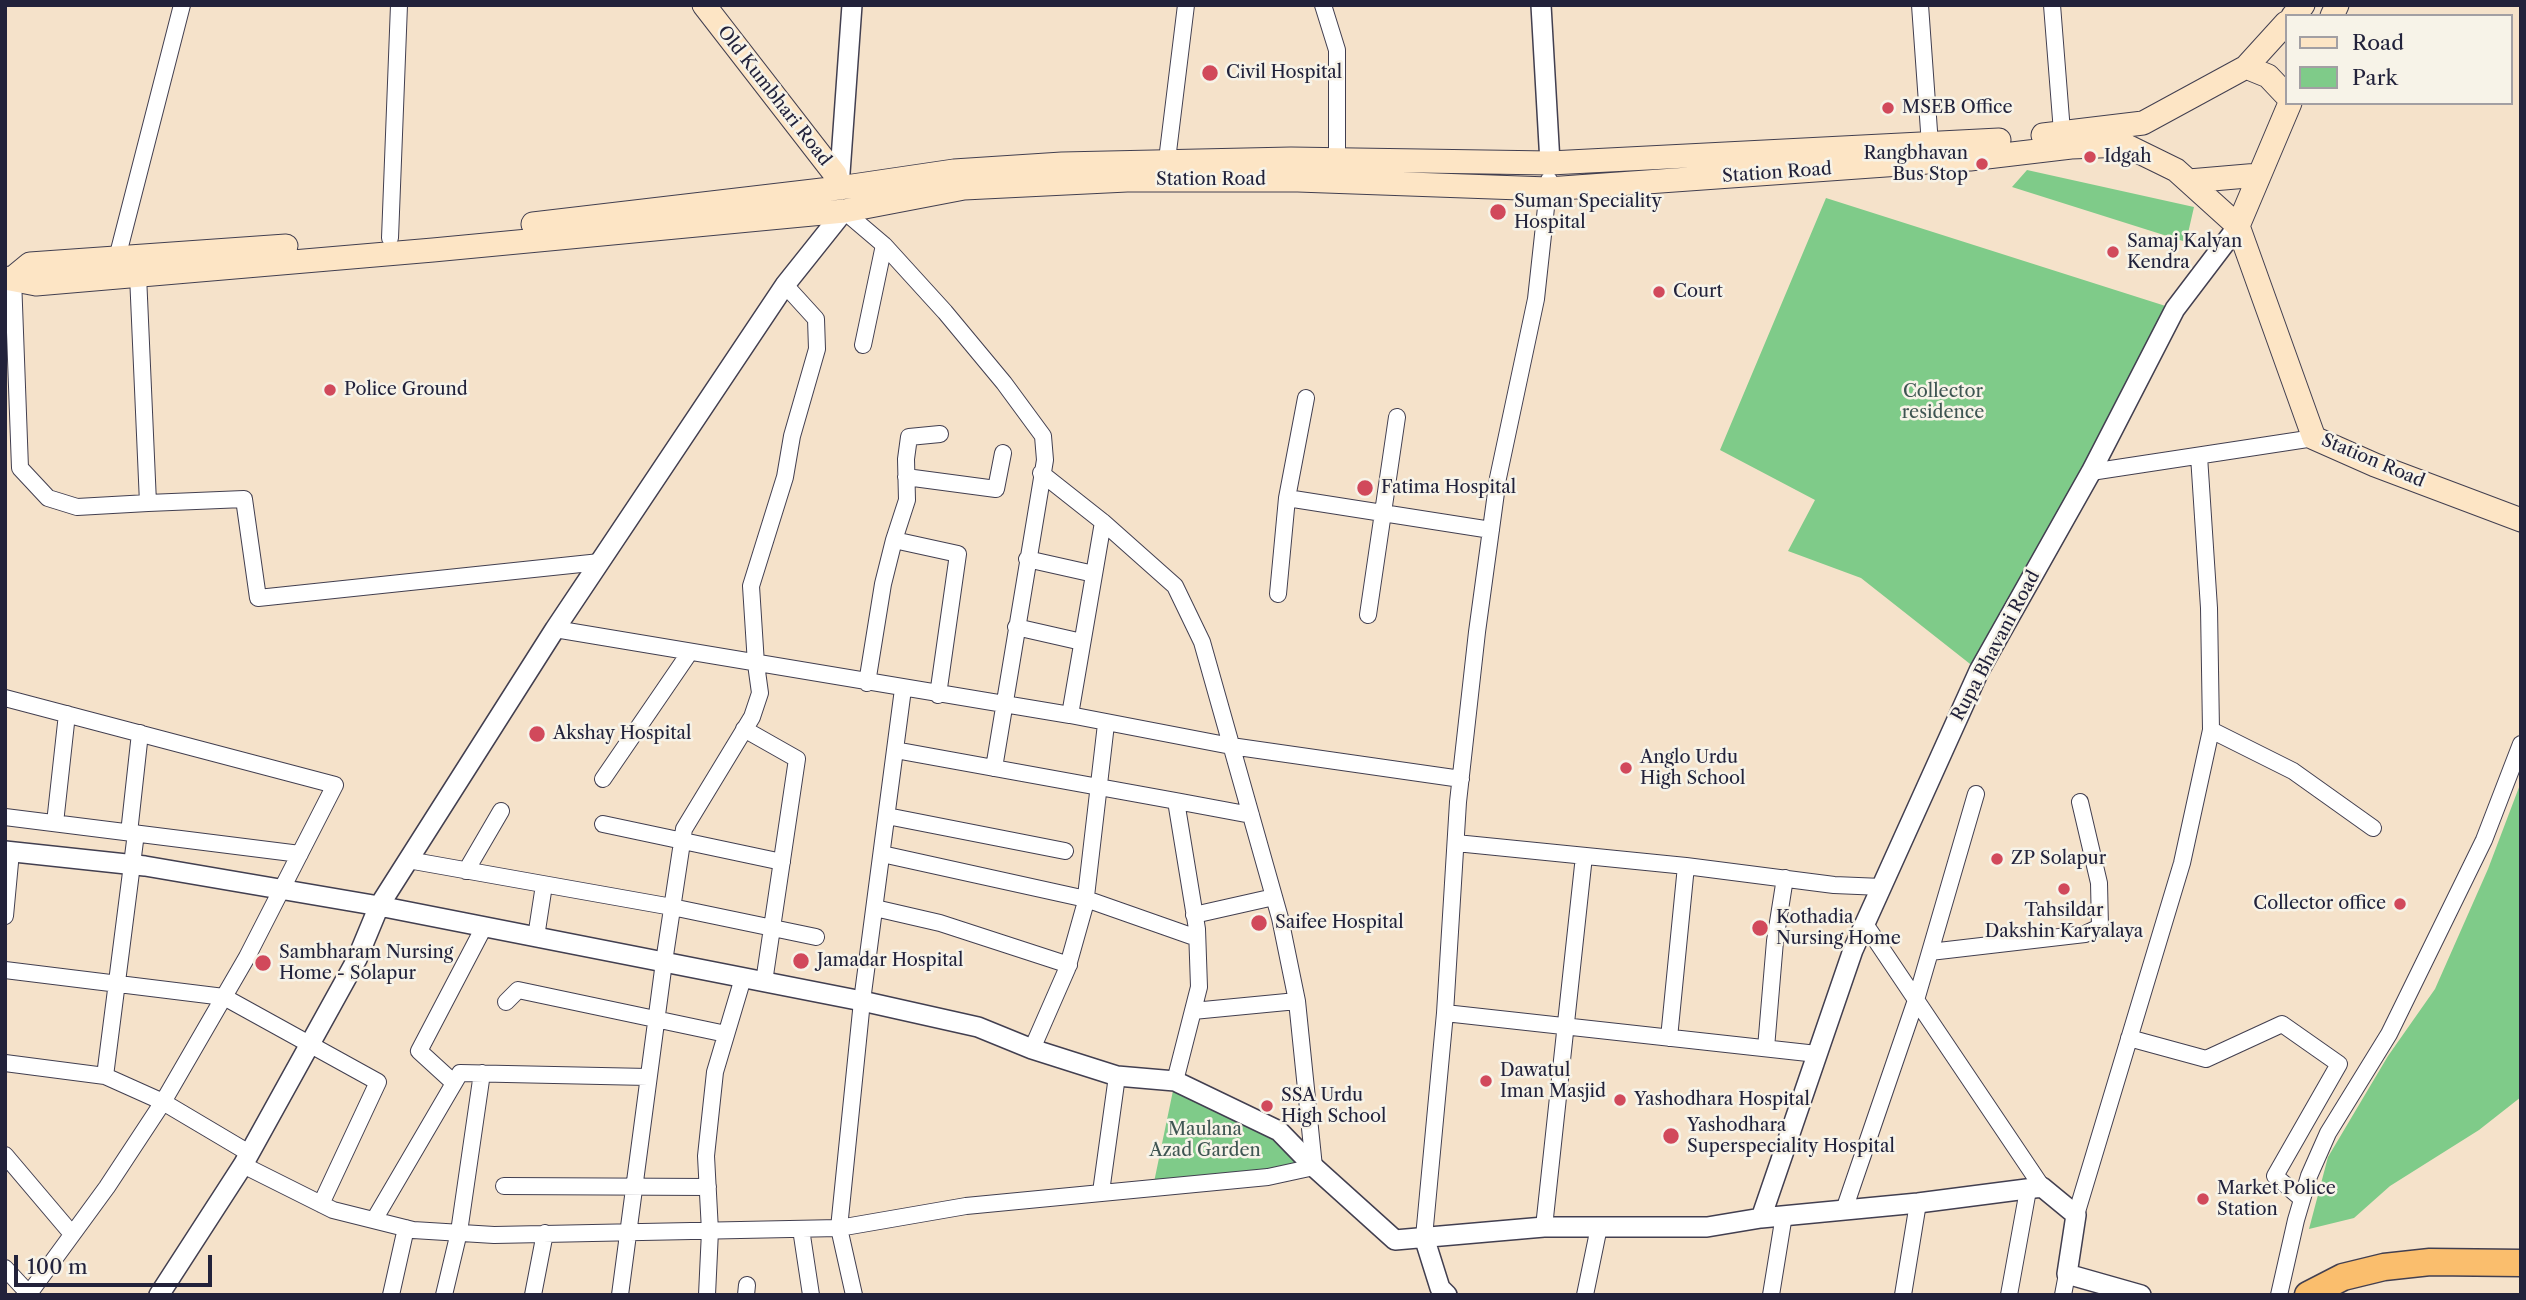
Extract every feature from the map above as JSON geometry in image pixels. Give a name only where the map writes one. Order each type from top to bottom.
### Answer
[{"type":"highway","points":[[2309,1294],[2343,1277],[2384,1267],[2430,1262],[2521,1263]]},
{"type":"highway","points":[[2309,1294],[2409,1279],[2521,1278]]},
{"type":"main road","name":"Old Kumbhari Road","points":[[704,5],[835,174],[839,188]]},
{"type":"main road","points":[[9,278],[30,264],[497,228],[839,188],[954,171],[1167,160],[1550,163],[1981,142],[2143,123],[2246,67],[2284,25]]},
{"type":"main road","points":[[2246,67],[2268,76],[2284,93]]},
{"type":"main road","name":"Rupa Bhavani Road","points":[[2238,226],[2289,105]]},
{"type":"main road","name":"Station Road","points":[[9,278],[36,284],[844,211],[964,188],[1127,180],[1325,181],[1548,189],[1970,159],[2071,147],[2125,145],[2176,170],[2238,226],[2315,438],[2375,465],[2521,520]]},
{"type":"main road","points":[[2189,181],[2259,175]]},
{"type":"street","points":[[117,258],[182,5]]},
{"type":"street","points":[[390,238],[399,5]]},
{"type":"street","points":[[839,188],[852,5]]},
{"type":"street","points":[[1167,160],[1186,5]]},
{"type":"street","points":[[1323,5],[1336,50],[1337,160]]},
{"type":"street","points":[[1442,1292],[1424,1237],[1445,1013],[1461,779],[1497,478],[1536,299],[1548,189],[1550,163],[1541,5]]},
{"type":"street","points":[[1920,5],[1930,145]]},
{"type":"street","points":[[2052,5],[2062,132]]},
{"type":"street","points":[[161,1294],[246,1159],[357,959],[379,906],[408,860],[555,629],[785,285],[844,211],[884,245],[945,312],[1004,383],[1043,436],[1045,460],[993,768]]},
{"type":"street","name":"Rupa Bhavani Road","points":[[1761,1218],[1853,950],[1979,671],[2091,472],[2175,309],[2238,226]]},
{"type":"street","points":[[863,345],[884,245]]},
{"type":"street","points":[[138,275],[148,503]]},
{"type":"street","points":[[9,278],[20,468],[48,498],[77,507],[244,499],[258,598],[600,562]]},
{"type":"street","points":[[620,1295],[656,1017],[684,829],[752,717],[760,693],[755,664],[751,586],[785,477],[792,436],[817,349],[816,319],[785,285]]},
{"type":"street","points":[[1278,594],[1287,498],[1306,398]]},
{"type":"street","points":[[1368,615],[1397,417]]},
{"type":"street","points":[[867,682],[883,584],[907,500],[906,459],[909,437],[940,435]]},
{"type":"street","points":[[2091,472],[2315,438]]},
{"type":"street","points":[[906,477],[996,489],[1003,453]]},
{"type":"street","points":[[2063,1295],[2076,1215],[2182,863],[2211,730],[2209,608],[2199,456]]},
{"type":"street","points":[[1041,474],[1103,522],[1175,586],[1202,642],[1274,897],[1297,1001],[1314,1167]]},
{"type":"street","points":[[1287,498],[1491,530]]},
{"type":"street","points":[[1070,715],[1103,522]]},
{"type":"street","points":[[894,540],[958,554],[938,695]]},
{"type":"street","points":[[1027,559],[1094,575]]},
{"type":"street","points":[[1016,627],[1082,642]]},
{"type":"street","points":[[555,629],[1003,706],[1070,715],[1231,746],[1461,779]]},
{"type":"street","points":[[603,779],[690,653]]},
{"type":"street","points":[[854,1295],[839,1228],[862,1001],[903,689]]},
{"type":"street","points":[[5,698],[335,785],[224,997],[163,1102],[28,1295],[5,1268]]},
{"type":"street","points":[[55,823],[67,714]]},
{"type":"street","points":[[1032,1049],[1069,965],[1086,899],[1106,724]]},
{"type":"street","points":[[744,729],[797,759],[764,982]]},
{"type":"street","points":[[2211,730],[2293,771],[2373,828]]},
{"type":"street","points":[[105,1076],[132,865],[140,733]]},
{"type":"street","points":[[2279,1295],[2309,1176],[2328,1133],[2389,1034],[2484,840],[2521,744]]},
{"type":"street","points":[[895,750],[1251,815]]},
{"type":"street","points":[[1844,1210],[1916,1000],[1976,794]]},
{"type":"street","points":[[1175,1081],[1199,987],[1197,938],[1176,801]]},
{"type":"street","points":[[1930,951],[2085,934],[2100,927],[2099,883],[2080,802]]},
{"type":"street","points":[[466,871],[501,811]]},
{"type":"street","points":[[887,816],[1065,851]]},
{"type":"street","points":[[5,817],[300,853]]},
{"type":"street","points":[[603,824],[782,862]]},
{"type":"street","points":[[1456,844],[1686,866],[1834,885],[1882,887]]},
{"type":"street","points":[[5,916],[8,852],[132,865],[379,906],[862,1001],[978,1027],[1032,1049],[1117,1076],[1175,1081],[1279,1131],[1314,1167],[1395,1240],[1544,1227],[1707,1227],[1784,1215],[2035,1189]]},
{"type":"street","points":[[882,854],[1086,899],[1197,938]]},
{"type":"street","points":[[1544,1227],[1584,856]]},
{"type":"street","points":[[408,860],[672,907],[816,936]]},
{"type":"street","points":[[1669,1038],[1686,866]]},
{"type":"street","points":[[1766,1048],[1775,942],[1785,878]]},
{"type":"street","points":[[536,937],[544,885]]},
{"type":"street","points":[[1194,915],[1274,897]]},
{"type":"street","points":[[874,908],[940,923],[1069,965]]},
{"type":"street","points":[[1865,923],[2035,1189],[2076,1215]]},
{"type":"street","points":[[454,1083],[419,1051],[484,927]]},
{"type":"street","points":[[5,970],[224,997],[378,1082],[321,1204]]},
{"type":"street","points":[[707,1295],[710,1231],[706,1156],[715,1072],[743,978]]},
{"type":"street","points":[[506,1002],[518,990],[656,1017],[726,1034]]},
{"type":"street","points":[[1193,1011],[1297,1001]]},
{"type":"street","points":[[1445,1013],[1817,1054]]},
{"type":"street","points":[[2129,1038],[2206,1059],[2282,1024],[2339,1064],[2275,1176],[2302,1199]]},
{"type":"street","points":[[5,1062],[105,1076],[163,1102],[246,1159],[321,1204],[333,1210],[406,1228],[494,1235],[839,1228],[966,1206],[1268,1177],[1314,1167]]},
{"type":"street","points":[[374,1220],[460,1073],[648,1077]]},
{"type":"street","points":[[444,1295],[459,1232],[482,1073]]},
{"type":"street","points":[[1101,1192],[1117,1076]]},
{"type":"street","points":[[5,1155],[72,1234]]},
{"type":"street","points":[[505,1186],[708,1187]]},
{"type":"street","points":[[2009,1295],[2035,1189]]},
{"type":"street","points":[[1903,1295],[1918,1203]]},
{"type":"street","points":[[1771,1295],[1784,1215]]},
{"type":"street","points":[[1591,1294],[1599,1227]]},
{"type":"street","points":[[391,1295],[406,1228]]},
{"type":"street","points":[[802,1229],[811,1295]]},
{"type":"street","points":[[533,1295],[545,1233]]},
{"type":"street","points":[[2067,1274],[2141,1295]]},
{"type":"green space","points":[[2027,170],[2194,207],[2186,242],[2012,187]]},
{"type":"green space","name":"Collector residence","points":[[1826,198],[2175,309],[1979,671],[1861,578],[1788,551],[1815,500],[1720,450]]},
{"type":"green space","points":[[2521,782],[2521,1097],[2479,1130],[2390,1186],[2354,1218],[2309,1229],[2328,1157],[2388,1056],[2435,989],[2488,869]]},
{"type":"green space","name":"Maulana Azad Garden","points":[[1175,1081],[1279,1131],[1314,1167],[1153,1187]]},
{"type":"place","name":"Civil Hospital","points":[[1210,73]]},
{"type":"place","name":"MSEB Office","points":[[1888,108]]},
{"type":"place","name":"Idgah","points":[[2090,157]]},
{"type":"place","name":"Rangbhavan Bus Stop","points":[[1982,164]]},
{"type":"place","name":"Suman Speciality Hospital","points":[[1498,212]]},
{"type":"place","name":"Samaj Kalyan Kendra","points":[[2113,252]]},
{"type":"place","name":"Court","points":[[1659,292]]},
{"type":"place","name":"Police Ground","points":[[330,390]]},
{"type":"place","name":"Fatima Hospital","points":[[1365,488]]},
{"type":"place","name":"Akshay Hospital","points":[[537,734]]},
{"type":"place","name":"Anglo Urdu High School","points":[[1626,768]]},
{"type":"place","name":"ZP Solapur","points":[[1997,859]]},
{"type":"place","name":"Tahsildar Dakshin Karyalaya","points":[[2064,889]]},
{"type":"place","name":"Collector office","points":[[2400,904]]},
{"type":"place","name":"Saifee Hospital","points":[[1259,923]]},
{"type":"place","name":"Kothadia Nursing Home","points":[[1760,928]]},
{"type":"place","name":"Jamadar Hospital","points":[[801,961]]},
{"type":"place","name":"Sambharam Nursing Home - Solapur","points":[[263,963]]},
{"type":"place","name":"Dawatul Iman Masjid","points":[[1486,1081]]},
{"type":"place","name":"Yashodhara Hospital","points":[[1620,1100]]},
{"type":"place","name":"SSA Urdu High School","points":[[1267,1106]]},
{"type":"place","name":"Yashodhara Superspeciality Hospital","points":[[1671,1136]]},
{"type":"place","name":"Market Police Station","points":[[2203,1199]]}]
